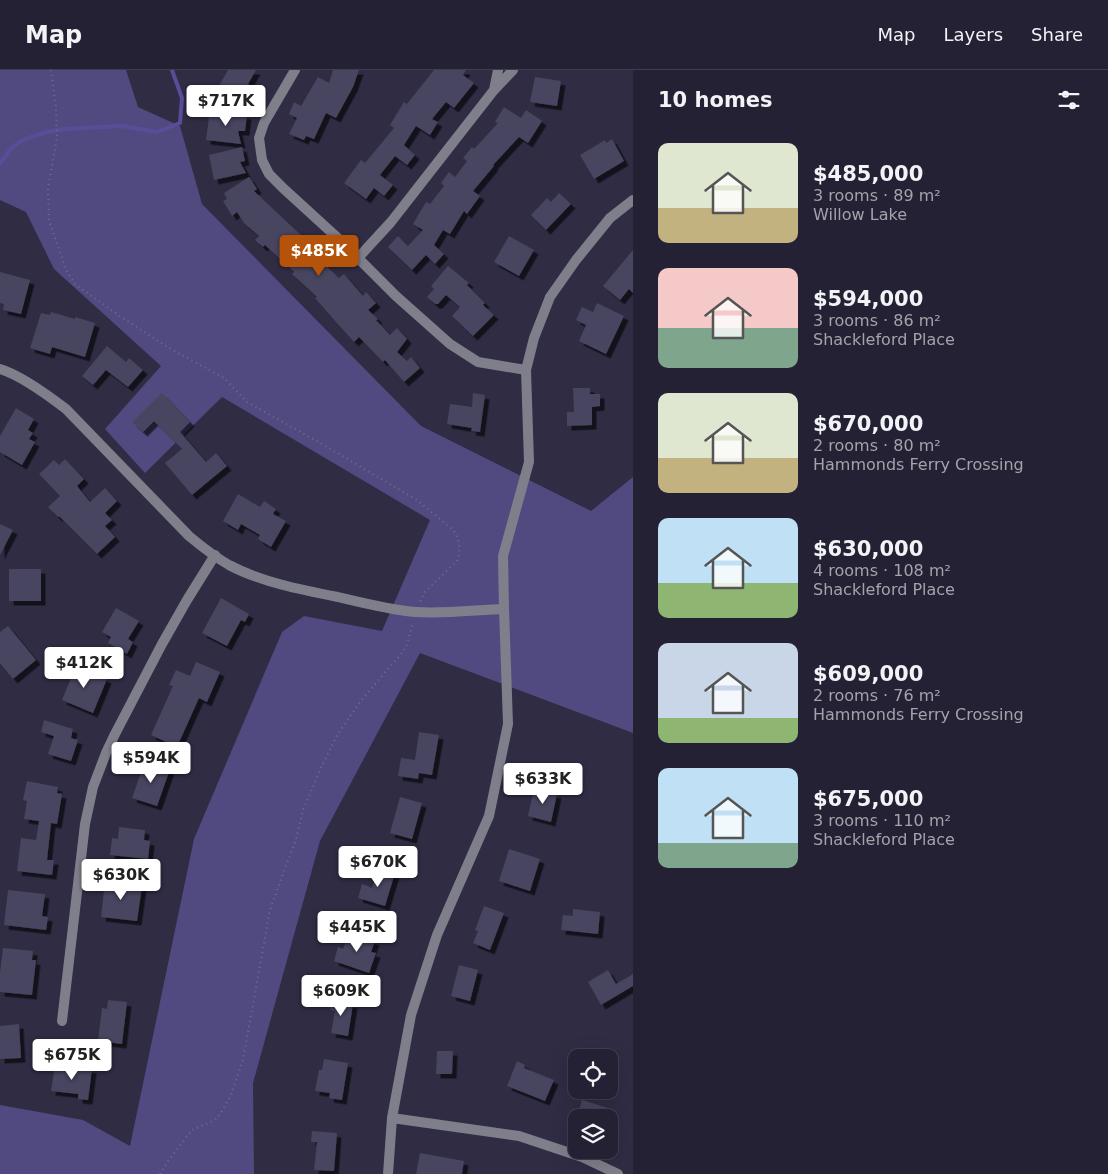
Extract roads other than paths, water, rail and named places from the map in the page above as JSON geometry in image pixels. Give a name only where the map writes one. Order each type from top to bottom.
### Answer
[{"type":"street","points":[[295,70],[264,123],[259,138],[262,160],[269,174],[396,296],[450,344],[478,362],[526,370]]},
{"type":"street","points":[[494,90],[498,70]]},
{"type":"street","points":[[358,258],[391,222],[494,90],[513,70]]},
{"type":"street","points":[[388,1174],[392,1118],[412,1015],[437,935],[489,816],[508,724],[504,556],[529,462],[526,370],[534,338],[550,298],[576,260],[610,218],[633,200]]},
{"type":"street","points":[[0,369],[41,391],[66,409],[189,536],[228,564],[243,572],[308,591],[416,612],[504,609]]},
{"type":"street","points":[[62,1021],[85,824],[93,787],[106,752],[162,644],[186,600],[215,555]]},
{"type":"street","points":[[392,1118],[519,1136],[582,1157],[618,1174]]},
{"type":"waterway","points":[[0,163],[18,143],[47,132],[64,129],[122,126],[157,132],[180,123],[182,98],[172,70]]}]
